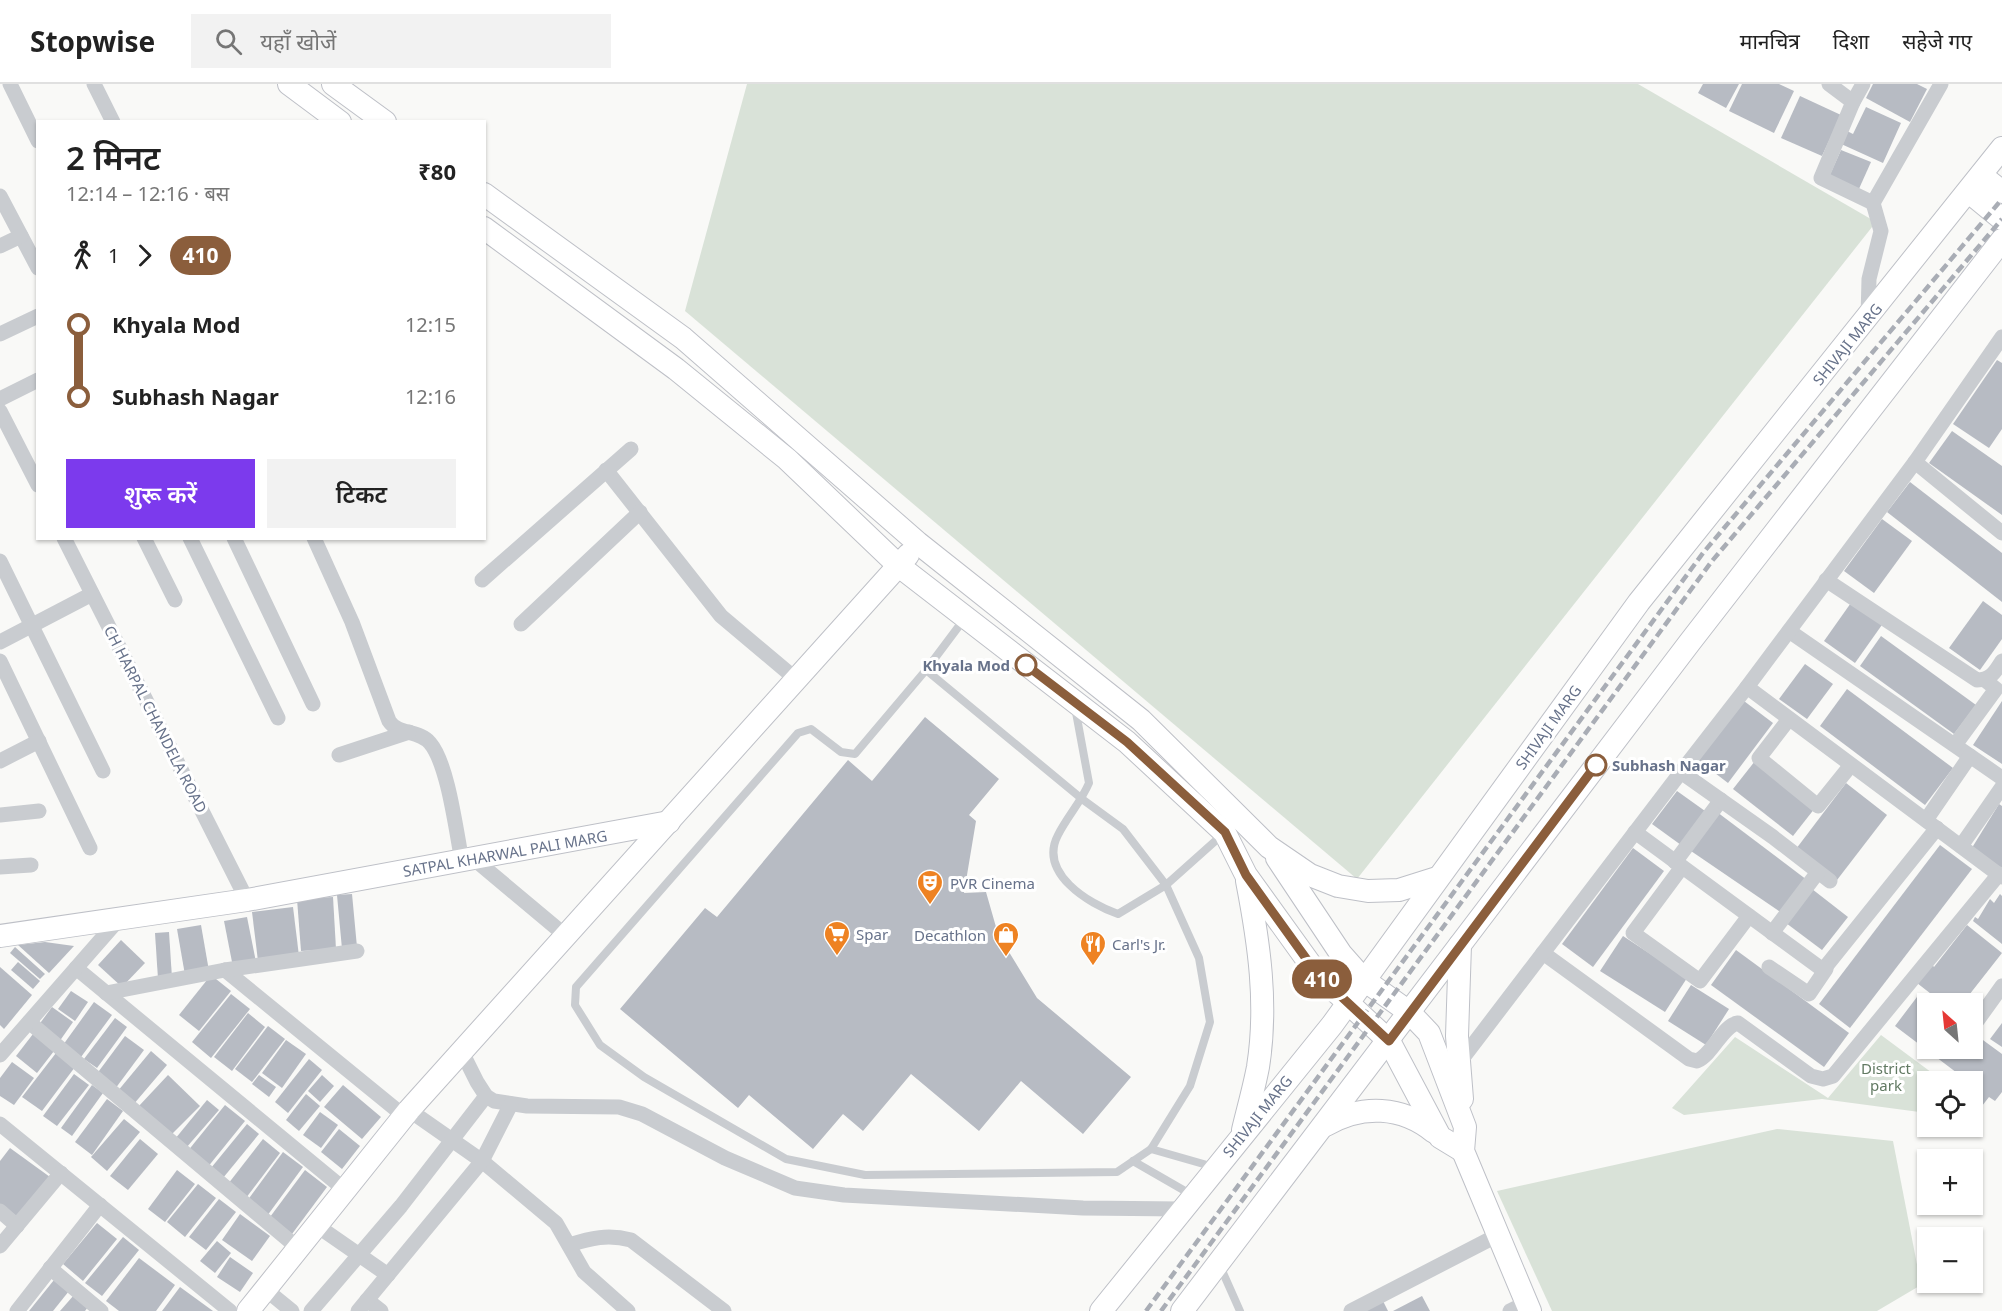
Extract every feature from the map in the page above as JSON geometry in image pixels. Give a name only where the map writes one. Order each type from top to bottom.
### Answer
[{"type":"street","points":[[94,84],[112,120]]},
{"type":"street","points":[[289,84],[337,120]]},
{"type":"street","points":[[333,84],[382,120]]},
{"type":"street","points":[[1829,84],[1853,102]]},
{"type":"street","points":[[1863,84],[1821,178],[1874,203]]},
{"type":"street","points":[[1868,318],[1869,279],[1881,231],[1874,203],[1941,84]]},
{"type":"street","points":[[8,86],[36,137]]},
{"type":"street","name":"SHIVAJI MARG","points":[[1101,1311],[1332,1025],[1639,602],[2002,148]]},
{"type":"street","points":[[1975,184],[2002,192]]},
{"type":"street","points":[[1975,184],[2002,219]]},
{"type":"street","points":[[486,195],[683,338],[918,543],[1141,720],[1269,847],[1310,875],[1338,886],[1368,891],[1399,890],[1437,878]]},
{"type":"street","points":[[0,196],[36,264]]},
{"type":"street","points":[[486,229],[676,369],[787,459],[899,566],[1127,742],[1225,832],[1246,875],[1318,975],[1389,1041],[1440,1137]]},
{"type":"street","points":[[0,246],[21,236]]},
{"type":"street","points":[[1182,1311],[1690,642],[2002,240]]},
{"type":"street","points":[[1976,274],[2002,274]]},
{"type":"street","points":[[0,334],[36,317]]},
{"type":"street","points":[[1459,1063],[1789,631],[1915,462],[2002,337]]},
{"type":"street","points":[[0,399],[36,381]]},
{"type":"street","points":[[0,411],[36,481]]},
{"type":"street","points":[[482,580],[631,449]]},
{"type":"street","points":[[1915,462],[2002,533]]},
{"type":"street","points":[[606,470],[721,616],[797,680]]},
{"type":"street","points":[[521,624],[640,512]]},
{"type":"street","name":"CH HARPAL CHANDELA ROAD","points":[[65,540],[247,900]]},
{"type":"street","points":[[145,540],[175,600]]},
{"type":"street","points":[[191,540],[278,718]]},
{"type":"street","points":[[235,540],[313,704]]},
{"type":"street","points":[[315,540],[352,622],[389,721],[394,727],[426,739],[439,760],[468,860],[566,936]]},
{"type":"street","points":[[248,1311],[406,1113],[918,543]]},
{"type":"street","points":[[0,561],[103,771]]},
{"type":"street","points":[[1826,580],[1977,680],[1985,680],[1992,676],[2002,661]]},
{"type":"street","points":[[0,642],[92,594]]},
{"type":"street","points":[[1789,631],[2002,778]]},
{"type":"street","points":[[0,661],[15,688],[90,848]]},
{"type":"street","points":[[1955,745],[1996,689],[1985,680]]},
{"type":"street","points":[[1543,953],[1689,1059],[1697,1061],[1706,1057],[1729,1027],[1738,1023],[1811,1076],[1823,1079],[1833,1076],[2001,876],[1747,687]]},
{"type":"street","points":[[0,695],[15,688]]},
{"type":"street","points":[[1789,719],[1760,758],[1818,806],[1851,765]]},
{"type":"street","points":[[339,755],[409,732]]},
{"type":"street","points":[[0,761],[39,741]]},
{"type":"street","points":[[1769,967],[1809,994],[1931,824],[1970,756]]},
{"type":"street","points":[[1681,772],[1824,877],[1772,933]]},
{"type":"street","points":[[1961,846],[2002,787]]},
{"type":"street","points":[[1721,800],[1634,933],[1700,981],[1749,916]]},
{"type":"street","points":[[0,815],[39,811]]},
{"type":"street","name":"SATPAL KHARWAL PALI MARG","points":[[0,936],[247,900],[669,822]]},
{"type":"street","points":[[1635,832],[1821,969],[1826,969]]},
{"type":"street","points":[[1269,847],[1341,954],[1364,980],[1409,1012],[1429,1033],[1464,1127]]},
{"type":"street","points":[[0,867],[31,865]]},
{"type":"street","points":[[1242,1134],[1258,1067],[1263,1006],[1259,947],[1246,875]]},
{"type":"street","points":[[0,1055],[119,919]]},
{"type":"street","points":[[1460,945],[1457,994],[1464,1127],[1463,1151],[1498,1235],[1522,1308]]},
{"type":"street","points":[[106,993],[225,970],[357,951]]},
{"type":"street","points":[[76,968],[345,1190]]},
{"type":"street","points":[[225,970],[406,1113],[454,1141],[482,1161],[556,1223],[584,1272],[628,1311]]},
{"type":"street","points":[[1983,1013],[2002,986]]},
{"type":"street","points":[[28,1022],[298,1248]]},
{"type":"street","points":[[462,1052],[486,1096],[494,1101],[511,1104],[619,1107],[642,1114],[725,1158],[795,1188],[821,1193],[1083,1208],[1187,1202]]},
{"type":"street","points":[[311,1311],[454,1141],[486,1096]]},
{"type":"street","points":[[381,1311],[363,1306],[482,1161],[511,1104]]},
{"type":"street","points":[[1321,1128],[1340,1117],[1361,1111],[1382,1110],[1404,1114],[1424,1123],[1440,1137],[1463,1151]]},
{"type":"street","points":[[0,1124],[230,1311]]},
{"type":"street","points":[[0,1246],[61,1173]]},
{"type":"street","points":[[17,1311],[100,1204]]},
{"type":"street","points":[[0,1212],[17,1226]]},
{"type":"street","points":[[316,1225],[388,1275]]},
{"type":"street","points":[[568,1245],[598,1236],[614,1235],[631,1240],[724,1311]]},
{"type":"street","points":[[1351,1311],[1498,1235]]},
{"type":"street","points":[[50,1268],[101,1311]]},
{"type":"street","points":[[265,1289],[292,1311]]},
{"type":"lane","points":[[926,670],[1082,799],[1123,829],[1140,848],[1166,885],[1199,958],[1210,1022],[1190,1086],[1151,1149],[1117,1172],[865,1174],[786,1159],[644,1077],[616,1057],[600,1045],[575,1005],[576,987],[798,733],[811,729],[841,752],[855,754],[926,670],[965,617]]},
{"type":"lane","points":[[1075,703],[1089,783],[1082,799],[1056,837],[1055,866],[1062,877],[1087,900],[1118,914],[1166,885],[1225,832]]},
{"type":"lane","points":[[1151,1149],[1216,1167]]},
{"type":"lane","points":[[1133,1161],[1187,1202]]},
{"type":"lane","points":[[1219,1264],[1240,1311]]},
{"type":"green space","points":[[747,84],[1638,84],[1876,222],[1357,879],[685,311]]},
{"type":"green space","name":"District park","points":[[1881,1035],[1930,1071],[1917,1071],[1917,1112],[1822,1099],[1684,1115],[1672,1108],[1735,1037],[1828,1098]]},
{"type":"green space","points":[[1777,1129],[1893,1141],[1917,1264],[1917,1287],[1877,1311],[1552,1311],[1497,1191]]},
{"type":"building","points":[[1703,84],[1739,84],[1726,108],[1698,93]]},
{"type":"building","points":[[1742,84],[1779,84],[1794,91],[1774,133],[1729,111]]},
{"type":"building","points":[[1873,84],[1917,84],[1927,89],[1910,122],[1866,98]]},
{"type":"building","points":[[1800,96],[1841,115],[1822,156],[1781,138]]},
{"type":"building","points":[[1866,107],[1901,123],[1883,163],[1839,143],[1845,130],[1853,134]]},
{"type":"building","points":[[1841,150],[1871,162],[1858,191],[1828,179]]},
{"type":"building","points":[[1997,360],[2002,363],[2002,429],[1989,448],[1953,424]]},
{"type":"building","points":[[1952,431],[2002,466],[2002,515],[1929,463]]},
{"type":"building","points":[[1910,482],[2002,553],[2002,602],[1887,512]]},
{"type":"building","points":[[1882,519],[1912,541],[1874,593],[1844,571]]},
{"type":"building","points":[[1853,600],[1884,622],[1855,663],[1824,641]]},
{"type":"building","points":[[1983,601],[2002,615],[2002,639],[1980,670],[1949,648]]},
{"type":"building","points":[[1881,636],[1976,705],[1954,734],[1860,666]]},
{"type":"building","points":[[1805,664],[1833,684],[1807,719],[1779,699]]},
{"type":"building","points":[[1847,689],[1953,768],[1925,805],[1820,726]]},
{"type":"building","points":[[1744,701],[1773,723],[1728,783],[1698,760]]},
{"type":"building","points":[[2002,701],[2002,764],[1973,745]]},
{"type":"building","points":[[925,717],[999,779],[969,815],[976,821],[964,893],[986,892],[998,934],[1037,998],[1131,1077],[1083,1134],[1021,1081],[979,1131],[911,1074],[863,1131],[843,1114],[813,1149],[749,1095],[738,1108],[620,1009],[705,908],[717,917],[848,760],[872,781]]},
{"type":"building","points":[[1755,761],[1815,808],[1793,836],[1733,789]]},
{"type":"building","points":[[1846,783],[1887,815],[1837,880],[1796,849]]},
{"type":"building","points":[[1677,791],[1705,811],[1681,845],[1652,824]]},
{"type":"building","points":[[1999,804],[2002,806],[2002,871],[1970,851]]},
{"type":"building","points":[[1717,812],[1807,880],[1782,913],[1691,851]]},
{"type":"building","points":[[1940,845],[1972,869],[1850,1028],[1819,1004]]},
{"type":"building","points":[[1633,848],[1664,871],[1593,967],[1562,944]]},
{"type":"building","points":[[1812,889],[1848,917],[1822,950],[1786,923]]},
{"type":"building","points":[[352,894],[357,947],[342,949],[337,895]]},
{"type":"building","points":[[2000,894],[2002,896],[2002,944],[1973,921],[1975,917],[1978,919],[1990,899],[1994,903]]},
{"type":"building","points":[[333,897],[336,949],[301,951],[297,899]]},
{"type":"building","points":[[293,907],[299,956],[258,961],[252,912]]},
{"type":"building","points":[[247,917],[256,962],[233,967],[224,921]]},
{"type":"building","points":[[201,925],[209,971],[185,975],[177,929]]},
{"type":"building","points":[[1967,925],[2002,953],[1971,993],[1930,993],[1917,983],[1931,963],[1934,967]]},
{"type":"building","points":[[169,932],[172,978],[158,979],[155,933]]},
{"type":"building","points":[[1623,936],[1687,978],[1665,1012],[1600,971]]},
{"type":"building","points":[[121,940],[145,963],[122,987],[98,965]]},
{"type":"building","points":[[45,942],[74,946],[49,973],[18,945]]},
{"type":"building","points":[[15,947],[45,974],[40,979],[10,953]]},
{"type":"building","points":[[1736,950],[1849,1033],[1824,1067],[1711,985]]},
{"type":"building","points":[[18,962],[40,981],[33,989],[11,970]]},
{"type":"building","points":[[0,967],[32,995],[4,1029],[0,1025]]},
{"type":"building","points":[[211,975],[231,991],[199,1031],[179,1015]]},
{"type":"building","points":[[1691,985],[1729,1009],[1706,1045],[1668,1021]]},
{"type":"building","points":[[71,991],[88,1002],[75,1021],[58,1009]]},
{"type":"building","points":[[231,994],[250,1009],[211,1058],[192,1042]]},
{"type":"building","points":[[1917,997],[1917,1043],[1895,1026]]},
{"type":"building","points":[[94,1002],[112,1015],[81,1057],[63,1045]]},
{"type":"building","points":[[52,1007],[73,1022],[59,1042],[38,1026]]},
{"type":"building","points":[[248,1013],[265,1027],[232,1071],[214,1057]]},
{"type":"building","points":[[115,1018],[127,1027],[97,1068],[84,1059]]},
{"type":"building","points":[[2002,1023],[2002,1047],[1990,1039]]},
{"type":"building","points":[[268,1026],[285,1039],[252,1082],[235,1069]]},
{"type":"building","points":[[33,1034],[54,1051],[37,1073],[16,1056]]},
{"type":"building","points":[[125,1036],[144,1050],[115,1089],[96,1075]]},
{"type":"building","points":[[286,1040],[306,1054],[282,1088],[262,1073]]},
{"type":"building","points":[[1983,1040],[2002,1054],[2002,1092],[1995,1101],[1989,1097],[1983,1105],[1983,1071],[1954,1071],[1939,1059],[1983,1059]]},
{"type":"building","points":[[151,1051],[167,1065],[133,1105],[117,1092]]},
{"type":"building","points":[[56,1053],[75,1067],[42,1111],[22,1097]]},
{"type":"building","points":[[309,1059],[322,1070],[288,1113],[275,1102]]},
{"type":"building","points":[[12,1062],[34,1078],[14,1105],[0,1096],[0,1078]]},
{"type":"building","points":[[74,1074],[89,1085],[57,1126],[43,1116]]},
{"type":"building","points":[[168,1075],[200,1106],[169,1137],[138,1107]]},
{"type":"building","points":[[259,1075],[276,1087],[269,1097],[252,1084]]},
{"type":"building","points":[[322,1075],[334,1086],[320,1102],[308,1091]]},
{"type":"building","points":[[92,1085],[103,1093],[72,1136],[61,1128]]},
{"type":"building","points":[[343,1085],[381,1117],[362,1139],[324,1107]]},
{"type":"building","points":[[306,1094],[320,1106],[299,1131],[286,1120]]},
{"type":"building","points":[[107,1099],[123,1111],[92,1155],[75,1142]]},
{"type":"building","points":[[207,1100],[219,1110],[186,1148],[175,1139]]},
{"type":"building","points":[[225,1105],[245,1121],[207,1168],[187,1152]]},
{"type":"building","points":[[320,1112],[338,1125],[321,1148],[303,1135]]},
{"type":"building","points":[[124,1119],[140,1132],[107,1171],[91,1157]]},
{"type":"building","points":[[247,1124],[259,1134],[223,1178],[211,1168]]},
{"type":"building","points":[[339,1129],[360,1146],[342,1169],[321,1152]]},
{"type":"building","points":[[140,1139],[158,1154],[128,1190],[110,1176]]},
{"type":"building","points":[[263,1139],[280,1153],[246,1198],[228,1184]]},
{"type":"building","points":[[10,1148],[50,1177],[19,1218],[0,1204],[0,1161]]},
{"type":"building","points":[[283,1152],[303,1167],[267,1216],[247,1201]]},
{"type":"building","points":[[177,1170],[195,1184],[165,1222],[148,1209]]},
{"type":"building","points":[[305,1170],[327,1187],[292,1234],[270,1217]]},
{"type":"building","points":[[198,1184],[216,1198],[185,1237],[167,1222]]},
{"type":"building","points":[[219,1199],[236,1212],[206,1250],[189,1237]]},
{"type":"building","points":[[240,1214],[270,1236],[252,1261],[222,1240]]},
{"type":"building","points":[[97,1223],[117,1239],[83,1281],[63,1264]]},
{"type":"building","points":[[123,1237],[139,1250],[102,1296],[85,1283]]},
{"type":"building","points":[[217,1241],[231,1253],[215,1273],[200,1261]]},
{"type":"building","points":[[230,1257],[253,1273],[240,1292],[217,1277]]},
{"type":"building","points":[[139,1258],[175,1285],[156,1311],[119,1311],[106,1301]]},
{"type":"building","points":[[54,1280],[69,1291],[53,1311],[29,1311]]},
{"type":"building","points":[[180,1287],[213,1311],[162,1311]]},
{"type":"building","points":[[74,1295],[88,1307],[85,1311],[60,1311]]},
{"type":"building","points":[[1422,1296],[1430,1311],[1393,1311]]},
{"type":"building","points":[[1382,1299],[1388,1311],[1360,1311]]},
{"type":"railway","points":[[1146,1311],[1703,553],[2002,199]]},
{"type":"railway","points":[[1161,1311],[1712,561],[2002,219]]},
{"type":"bus line","name":"410","points":[[1026,665],[1127,742],[1225,832],[1246,875],[1318,975],[1389,1041],[1596,765]]},
{"type":"place","name":"Khyala Mod","points":[[1026,665]]},
{"type":"place","name":"Subhash Nagar","points":[[1596,765]]},
{"type":"place","name":"PVR Cinema","points":[[930,906]]},
{"type":"place","name":"Spar","points":[[837,957]]},
{"type":"place","name":"Decathlon","points":[[1006,958]]},
{"type":"place","name":"Carl's Jr.","points":[[1093,967]]}]
